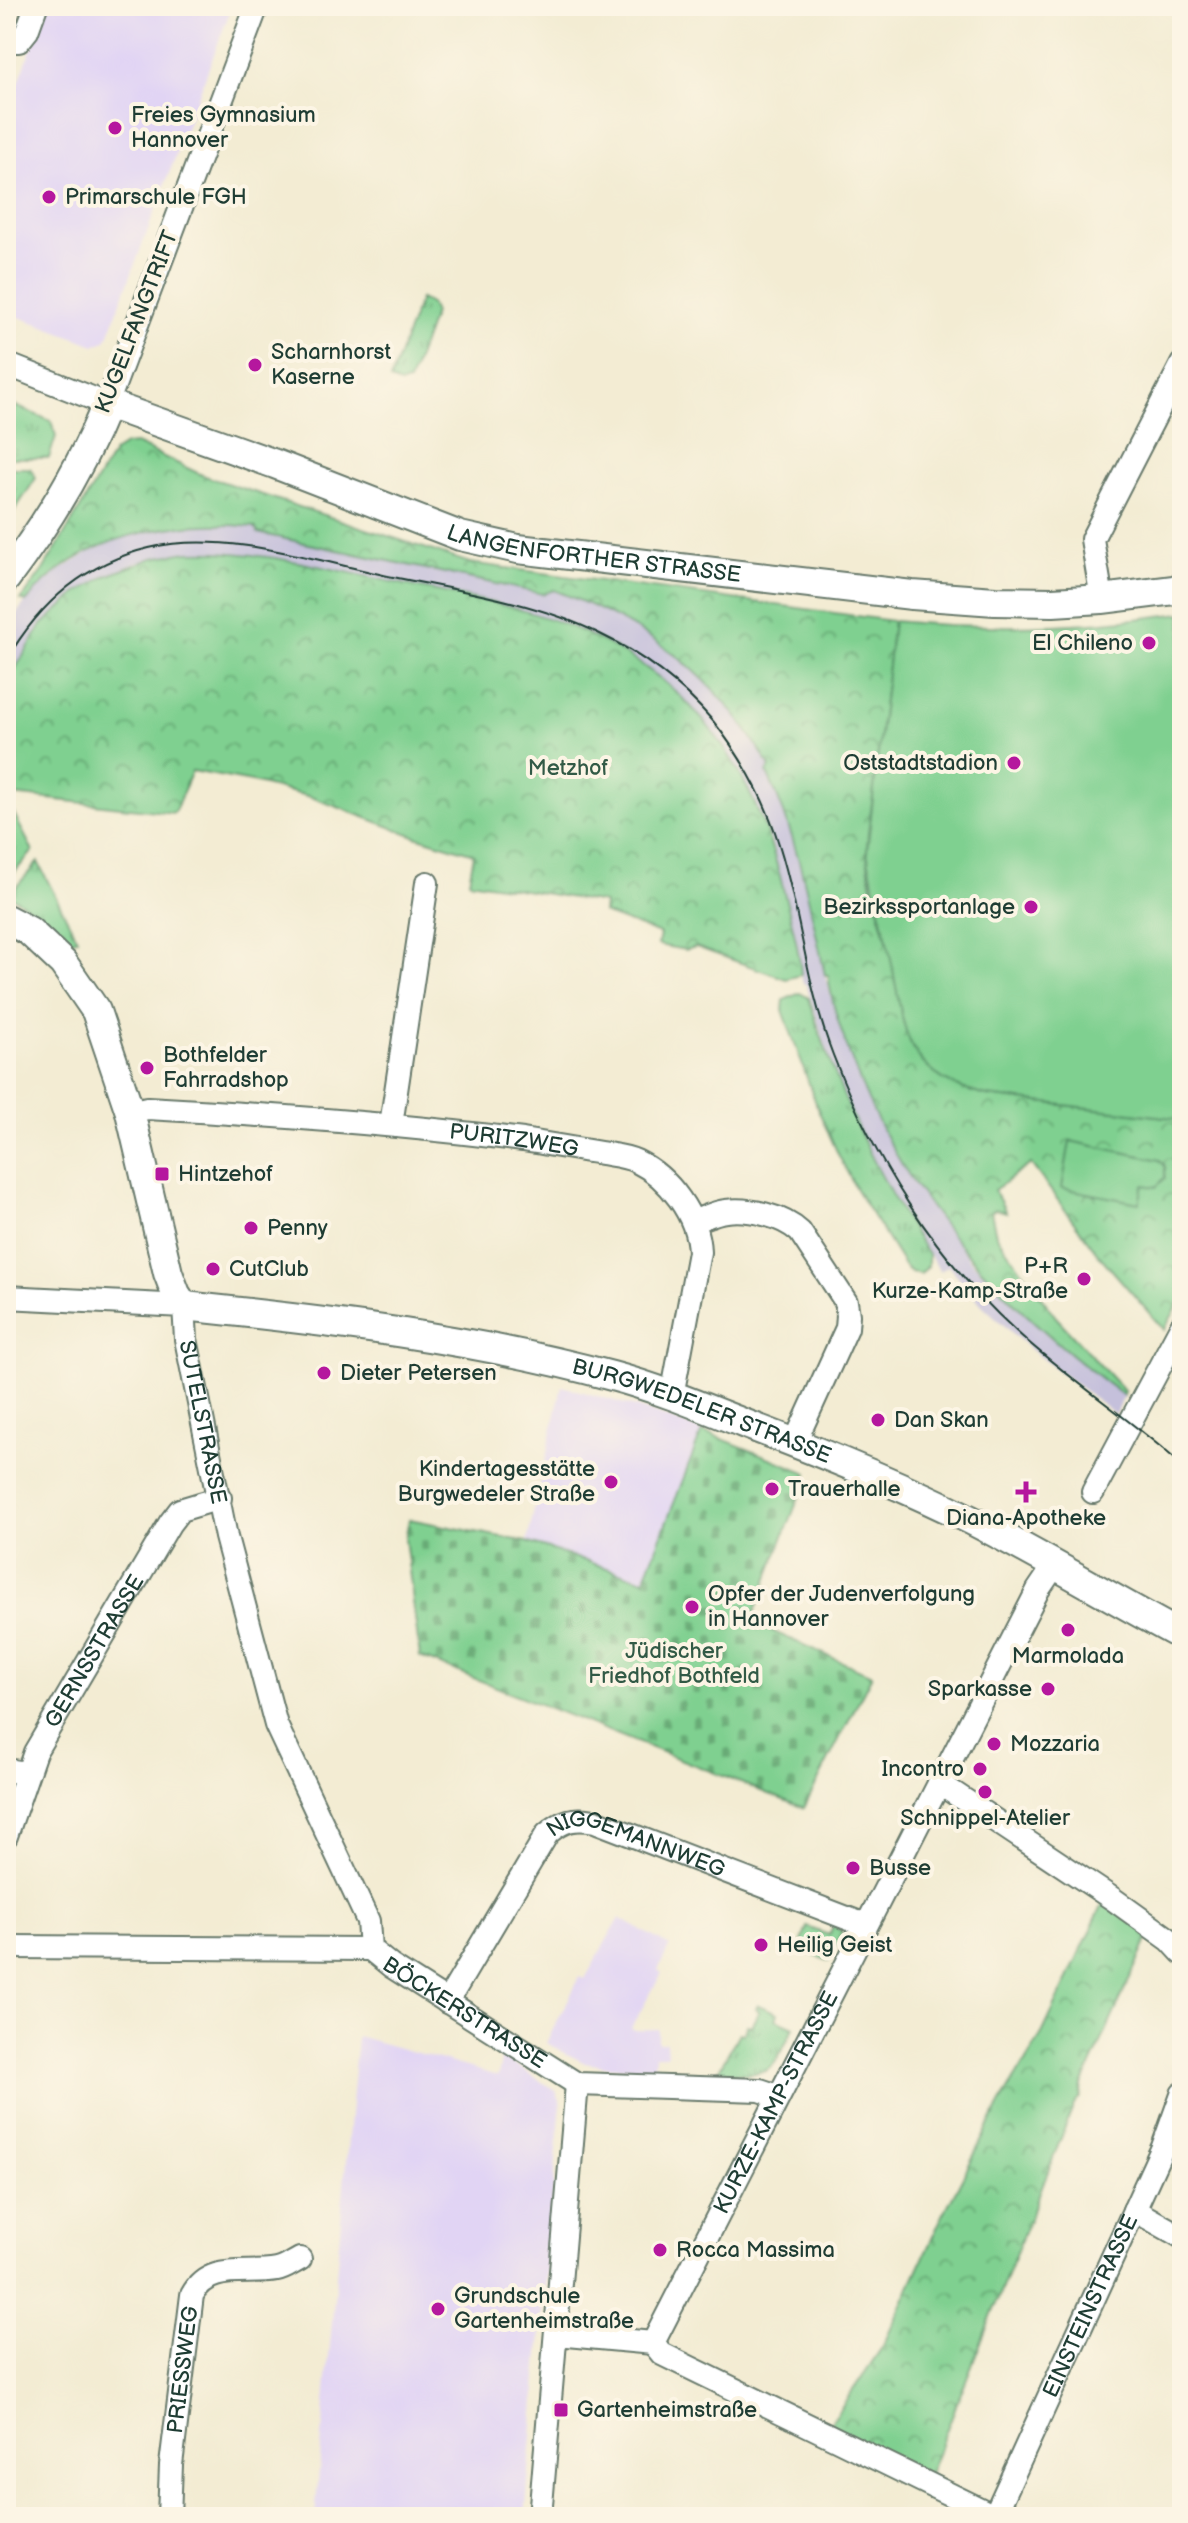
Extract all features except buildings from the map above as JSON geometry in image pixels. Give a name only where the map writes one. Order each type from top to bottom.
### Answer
[{"type":"main road","name":"KUGELFANGTRIFT","points":[[6,578],[74,473],[107,404]]},
{"type":"main road","name":"LANGENFORTHER STRASSE","points":[[107,404],[489,544],[912,595],[1038,602],[1102,599],[1182,589]]},
{"type":"main road","name":"SUTELSTRASSE","points":[[6,919],[29,931],[46,946],[83,989],[96,1011],[130,1112],[168,1273],[184,1306]]},
{"type":"main road","name":"BURGWEDELER STRASSE","points":[[184,1306],[370,1328],[508,1350],[615,1377],[795,1442],[920,1496],[1055,1565],[1182,1636]]},
{"type":"street","points":[[6,41],[19,41],[27,31],[36,6]]},
{"type":"street","name":"KUGELFANGTRIFT","points":[[107,404],[257,6]]},
{"type":"street","points":[[6,364],[107,404]]},
{"type":"street","points":[[1102,599],[1092,539],[1182,364]]},
{"type":"street","points":[[391,1125],[427,883]]},
{"type":"street","name":"PURITZWEG","points":[[130,1112],[147,1108],[391,1125],[534,1142],[633,1159],[651,1170],[694,1221]]},
{"type":"street","points":[[672,1396],[699,1252],[699,1236],[694,1221],[724,1211],[744,1211],[791,1223],[846,1302],[847,1328],[795,1442]]},
{"type":"street","points":[[6,1297],[184,1306]]},
{"type":"street","name":"SUTELSTRASSE","points":[[184,1306],[186,1339],[226,1537],[276,1725],[368,1921],[370,1949]]},
{"type":"street","points":[[1093,1492],[1182,1325]]},
{"type":"street","name":"GERNSSTRASSE","points":[[6,1836],[16,1772],[35,1752],[170,1523],[180,1510],[220,1498]]},
{"type":"street","name":"KURZE-KAMP-STRASSE","points":[[653,2343],[1038,1590],[1055,1565]]},
{"type":"street","points":[[939,1783],[1113,1899],[1170,1940],[1182,1953]]},
{"type":"street","name":"NIGGEMANNWEG","points":[[447,2002],[547,1834],[561,1822],[578,1818],[595,1821],[865,1925]]},
{"type":"street","name":"BÖCKERSTRASSE","points":[[6,1947],[370,1949],[577,2084]]},
{"type":"street","points":[[540,2517],[577,2084],[760,2090],[778,2096]]},
{"type":"street","name":"EINSTEINSTRASSE","points":[[994,2516],[1163,2147],[1182,2094]]},
{"type":"street","points":[[1134,2210],[1182,2237]]},
{"type":"street","name":"PRIESSWEG","points":[[169,2517],[171,2465],[192,2295],[200,2281],[216,2274],[280,2270],[300,2259]]},
{"type":"street","points":[[556,2334],[653,2343],[662,2354],[994,2516]]},
{"type":"shaded area","points":[[47,6],[232,6],[108,336],[105,341],[95,345],[6,312],[6,117]]},
{"type":"shaded area","points":[[222,523],[255,527],[258,533],[543,594],[554,590],[598,607],[643,631],[675,654],[709,685],[739,720],[770,767],[767,773],[796,847],[830,994],[878,1123],[926,1201],[971,1261],[1048,1336],[1124,1396],[1115,1414],[1032,1351],[982,1305],[948,1266],[940,1271],[916,1236],[872,1159],[836,1078],[806,984],[803,984],[772,843],[755,801],[730,756],[710,729],[684,699],[635,660],[586,633],[516,610],[282,560],[204,552],[169,555],[136,563],[76,594],[42,625],[6,684],[6,626],[34,592],[61,570],[121,538],[171,526]]},
{"type":"shaded area","name":"Kindertagesstätte Burgwedeler Straße","points":[[562,1386],[636,1407],[702,1431],[644,1580],[527,1542]]},
{"type":"shaded area","points":[[619,1918],[670,1946],[658,1970],[662,1973],[631,2028],[658,2029],[658,2042],[666,2042],[667,2055],[655,2055],[654,2068],[585,2063],[546,2043],[580,1977],[585,1979]]},
{"type":"shaded area","name":"Grundschule Gartenheimstraße","points":[[357,2036],[498,2076],[502,2056],[556,2091],[561,2102],[525,2517],[315,2517]]},
{"type":"green space","points":[[420,299],[430,304],[434,313],[409,382],[400,384],[390,380]]},
{"type":"green space","points":[[6,402],[51,421],[56,436],[49,458],[6,458]]},
{"type":"green space","points":[[136,444],[202,475],[470,563],[893,621],[867,852],[903,1022],[920,1060],[957,1086],[987,1096],[1182,1119],[1182,1298],[1164,1330],[1098,1254],[1031,1164],[994,1190],[1006,1212],[995,1209],[991,1212],[996,1235],[1056,1317],[1124,1391],[1124,1396],[1040,1328],[1002,1291],[933,1211],[903,1166],[877,1119],[843,1035],[828,975],[825,975],[795,847],[767,773],[770,767],[728,705],[704,680],[651,638],[554,590],[543,594],[258,533],[255,527],[192,525],[130,536],[73,560],[48,579],[26,602],[21,600],[43,570],[114,452],[125,445]]},
{"type":"green space","points":[[6,468],[30,468],[36,478],[6,524]]},
{"type":"green space","name":"Metzhof","points":[[187,552],[240,554],[293,561],[492,603],[585,633],[625,654],[660,678],[691,706],[717,737],[757,809],[772,849],[801,975],[786,979],[696,947],[685,950],[658,945],[660,934],[603,913],[604,903],[469,881],[474,854],[412,835],[311,797],[252,782],[192,771],[174,813],[13,795],[6,782],[6,684],[42,625],[76,594],[106,576],[153,558]]},
{"type":"green space","name":"Bezirkssportanlage","points":[[1182,613],[1182,1119],[987,1096],[959,1087],[923,1063],[905,1029],[867,851],[893,621],[965,626],[1038,626]]},
{"type":"green space","points":[[6,799],[33,851],[6,882]]},
{"type":"green space","points":[[38,862],[77,938],[72,941],[43,916],[9,895]]},
{"type":"green space","points":[[800,993],[809,998],[859,1131],[891,1194],[928,1255],[928,1266],[921,1274],[905,1267],[857,1191],[819,1112],[783,1010],[784,1000]]},
{"type":"green space","points":[[1070,1141],[1160,1160],[1165,1166],[1165,1178],[1156,1187],[1143,1185],[1139,1203],[1062,1188]]},
{"type":"green space","name":"Jüdischer Friedhof Bothfeld","points":[[702,1431],[808,1473],[751,1622],[872,1675],[804,1808],[420,1657],[405,1539],[409,1519],[527,1542],[644,1580]]},
{"type":"green space","points":[[1107,1895],[1153,1927],[1082,2085],[1080,2097],[1074,2105],[928,2477],[827,2428],[883,2346],[940,2221],[1005,2095],[1041,2036]]},
{"type":"green space","points":[[834,1924],[842,1932],[829,1961],[799,1950],[807,1927],[829,1935]]},
{"type":"green space","points":[[758,2005],[778,2013],[776,2019],[794,2027],[779,2056],[768,2070],[717,2073],[739,2033],[743,2034],[747,2025],[751,2026],[759,2011],[756,2009]]},
{"type":"tram line","points":[[6,661],[48,605],[84,576],[126,555],[178,543],[240,545],[271,550],[523,605],[574,622],[645,660],[674,682],[713,721],[757,789],[784,860],[823,1028],[867,1131],[909,1204],[958,1271],[1016,1331],[1182,1465]]},
{"type":"place","name":"Freies Gymnasium Hannover","points":[[115,128]]},
{"type":"place","name":"Primarschule FGH","points":[[49,197]]},
{"type":"place","name":"Scharnhorst Kaserne","points":[[255,365]]},
{"type":"place","name":"El Chileno","points":[[1149,643]]},
{"type":"place","name":"Oststadtstadion","points":[[1014,763]]},
{"type":"place","name":"Bezirkssportanlage","points":[[1031,907]]},
{"type":"place","name":"Bothfelder Fahrradshop","points":[[147,1068]]},
{"type":"place","name":"Hintzehof","points":[[162,1174]]},
{"type":"place","name":"Penny","points":[[251,1228]]},
{"type":"place","name":"CutClub","points":[[213,1269]]},
{"type":"place","name":"P+R Kurze-Kamp-Straße","points":[[1084,1279]]},
{"type":"place","name":"Dieter Petersen","points":[[324,1373]]},
{"type":"place","name":"Dan Skan","points":[[878,1420]]},
{"type":"place","name":"Kindertagesstätte Burgwedeler Straße","points":[[611,1482]]},
{"type":"place","name":"Trauerhalle","points":[[772,1489]]},
{"type":"place","name":"Diana-Apotheke","points":[[1026,1492]]},
{"type":"place","name":"Opfer der Judenverfolgung in Hannover","points":[[692,1607]]},
{"type":"place","name":"Marmolada","points":[[1068,1630]]},
{"type":"place","name":"Sparkasse","points":[[1048,1689]]},
{"type":"place","name":"Mozzaria","points":[[994,1744]]},
{"type":"place","name":"Incontro","points":[[980,1769]]},
{"type":"place","name":"Schnippel-Atelier","points":[[985,1792]]},
{"type":"place","name":"Busse","points":[[853,1868]]},
{"type":"place","name":"Heilig Geist","points":[[761,1945]]},
{"type":"place","name":"Rocca Massima","points":[[660,2250]]},
{"type":"place","name":"Grundschule Gartenheimstraße","points":[[438,2309]]},
{"type":"place","name":"Gartenheimstraße","points":[[561,2410]]}]
